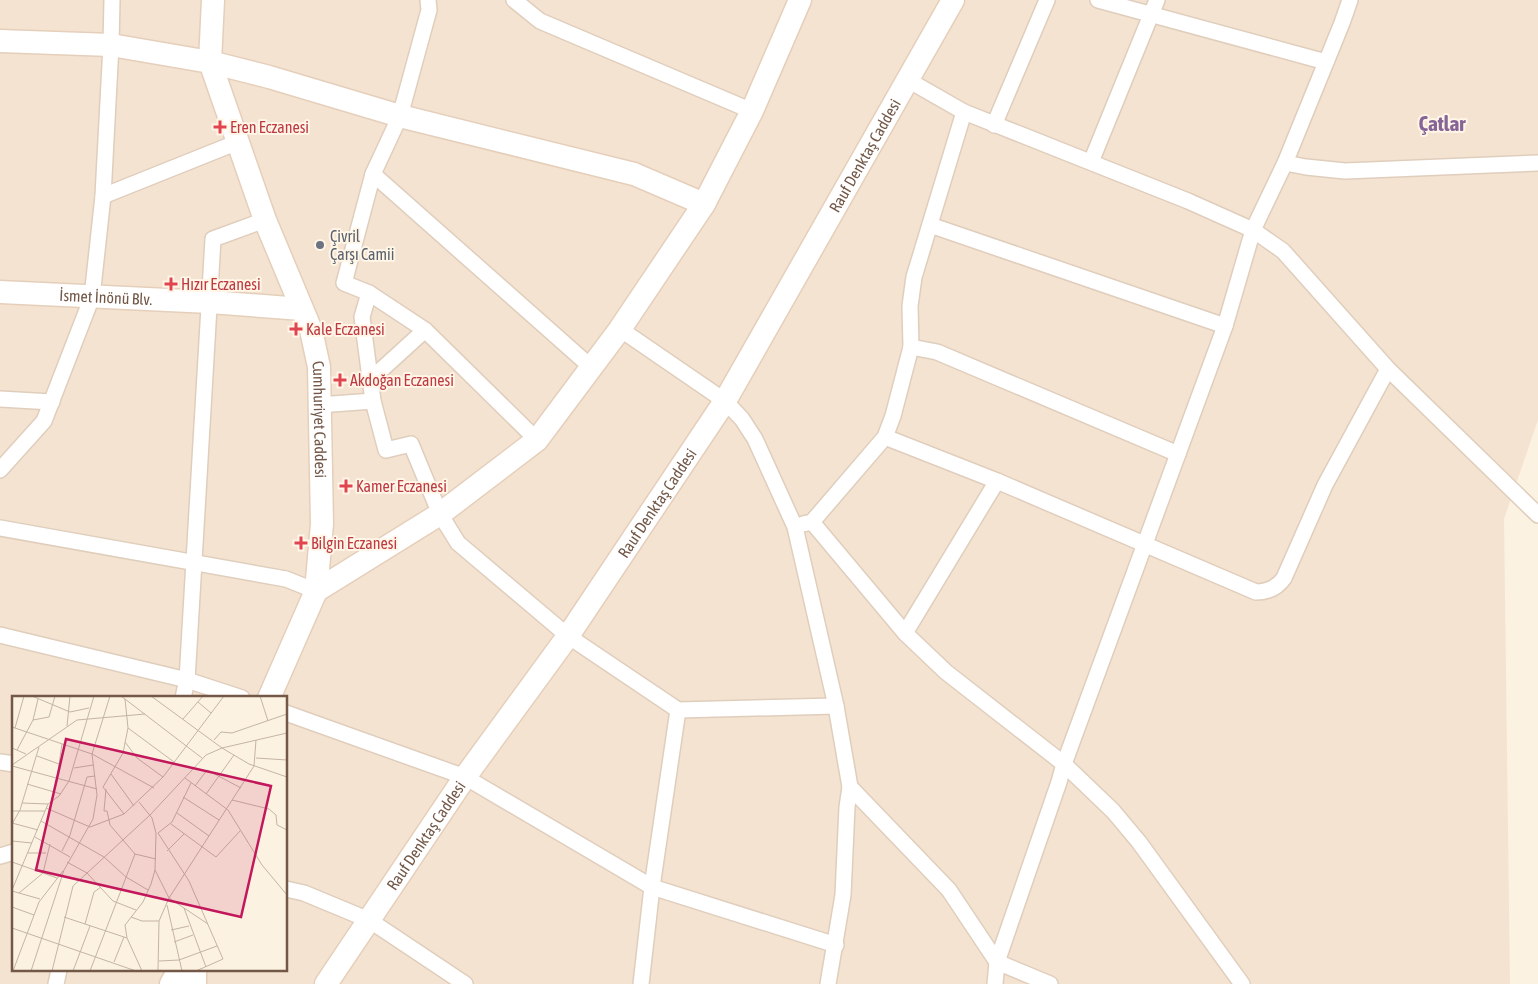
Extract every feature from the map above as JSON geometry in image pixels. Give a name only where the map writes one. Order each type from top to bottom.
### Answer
[{"type":"street","points":[[0,470],[44,422],[92,296],[103,196],[112,0]]},
{"type":"street","name":"Cumhuriyet Caddesi","points":[[214,0],[210,62],[265,220],[316,348],[319,367],[322,524],[316,591],[270,696]]},
{"type":"street","points":[[428,0],[429,10],[400,116],[374,174],[344,283],[369,293],[425,330],[537,440]]},
{"type":"street","points":[[514,0],[540,20],[752,111]]},
{"type":"street","points":[[0,528],[286,579],[316,591],[440,514],[537,440],[620,329],[704,204],[752,111],[800,0]]},
{"type":"street","name":"Rauf Denktaş Caddesi","points":[[326,984],[465,777],[568,636],[725,401],[953,0]]},
{"type":"street","points":[[994,125],[1047,0]]},
{"type":"street","points":[[1098,0],[1326,62]]},
{"type":"street","points":[[1091,162],[1157,0]]},
{"type":"street","points":[[996,984],[997,962],[1064,764],[1225,326],[1253,230],[1285,162],[1350,0]]},
{"type":"street","points":[[0,41],[111,45],[210,62],[269,77],[400,116],[634,174],[704,204]]},
{"type":"street","points":[[908,80],[964,112],[1188,201],[1253,230],[1283,251],[1388,369],[1538,515]]},
{"type":"street","points":[[795,527],[812,522],[885,437],[893,416],[911,347],[910,306],[914,277],[964,112]]},
{"type":"street","points":[[103,196],[238,142]]},
{"type":"street","points":[[1285,162],[1306,167],[1345,171],[1538,163]]},
{"type":"street","points":[[374,174],[591,367]]},
{"type":"street","points":[[183,696],[187,680],[213,239],[265,220]]},
{"type":"street","points":[[930,225],[1225,326]]},
{"type":"street","name":"İsmet İnönü Blv.","points":[[0,292],[210,302],[302,309]]},
{"type":"street","points":[[369,293],[362,317],[369,381],[386,450],[411,444],[440,514],[458,543],[568,636],[678,710],[836,706]]},
{"type":"street","points":[[620,329],[725,401],[742,419],[755,439],[795,527],[836,706],[850,787],[847,807],[844,895],[828,984]]},
{"type":"street","points":[[369,381],[425,330]]},
{"type":"street","points":[[911,347],[937,352],[1178,454]]},
{"type":"street","points":[[885,437],[997,481],[1256,592],[1268,591],[1284,578],[1325,485],[1388,369]]},
{"type":"street","points":[[0,399],[52,402]]},
{"type":"street","points":[[319,406],[373,401]]},
{"type":"street","points":[[905,633],[997,481]]},
{"type":"street","points":[[812,522],[905,633],[953,678],[1064,764],[1114,812],[1139,842],[1242,984]]},
{"type":"street","points":[[0,635],[187,680],[236,696]]},
{"type":"street","points":[[641,984],[652,887],[678,710]]},
{"type":"street","points":[[288,713],[465,777],[652,887],[836,945]]},
{"type":"street","points":[[850,787],[949,890],[997,962],[1050,984]]},
{"type":"street","points":[[288,889],[304,893],[369,920],[465,984]]},
{"type":"street","points":[[171,984],[178,972]]},
{"type":"shaded area","points":[[0,0],[1538,0],[1538,420],[1504,519],[1510,984],[0,984]]},
{"type":"place","name":"Eren Eczanesi","points":[[220,127]]},
{"type":"place","name":"Çivril Çarşı Camii","points":[[320,245]]},
{"type":"place","name":"Hızır Eczanesi","points":[[171,284]]},
{"type":"place","name":"Kale Eczanesi","points":[[296,329]]},
{"type":"place","name":"Akdoğan Eczanesi","points":[[340,380]]},
{"type":"place","name":"Kamer Eczanesi","points":[[346,486]]},
{"type":"place","name":"Bilgin Eczanesi","points":[[301,543]]},
{"type":"district","name":"Çatlar","points":[[1442,124]]}]
